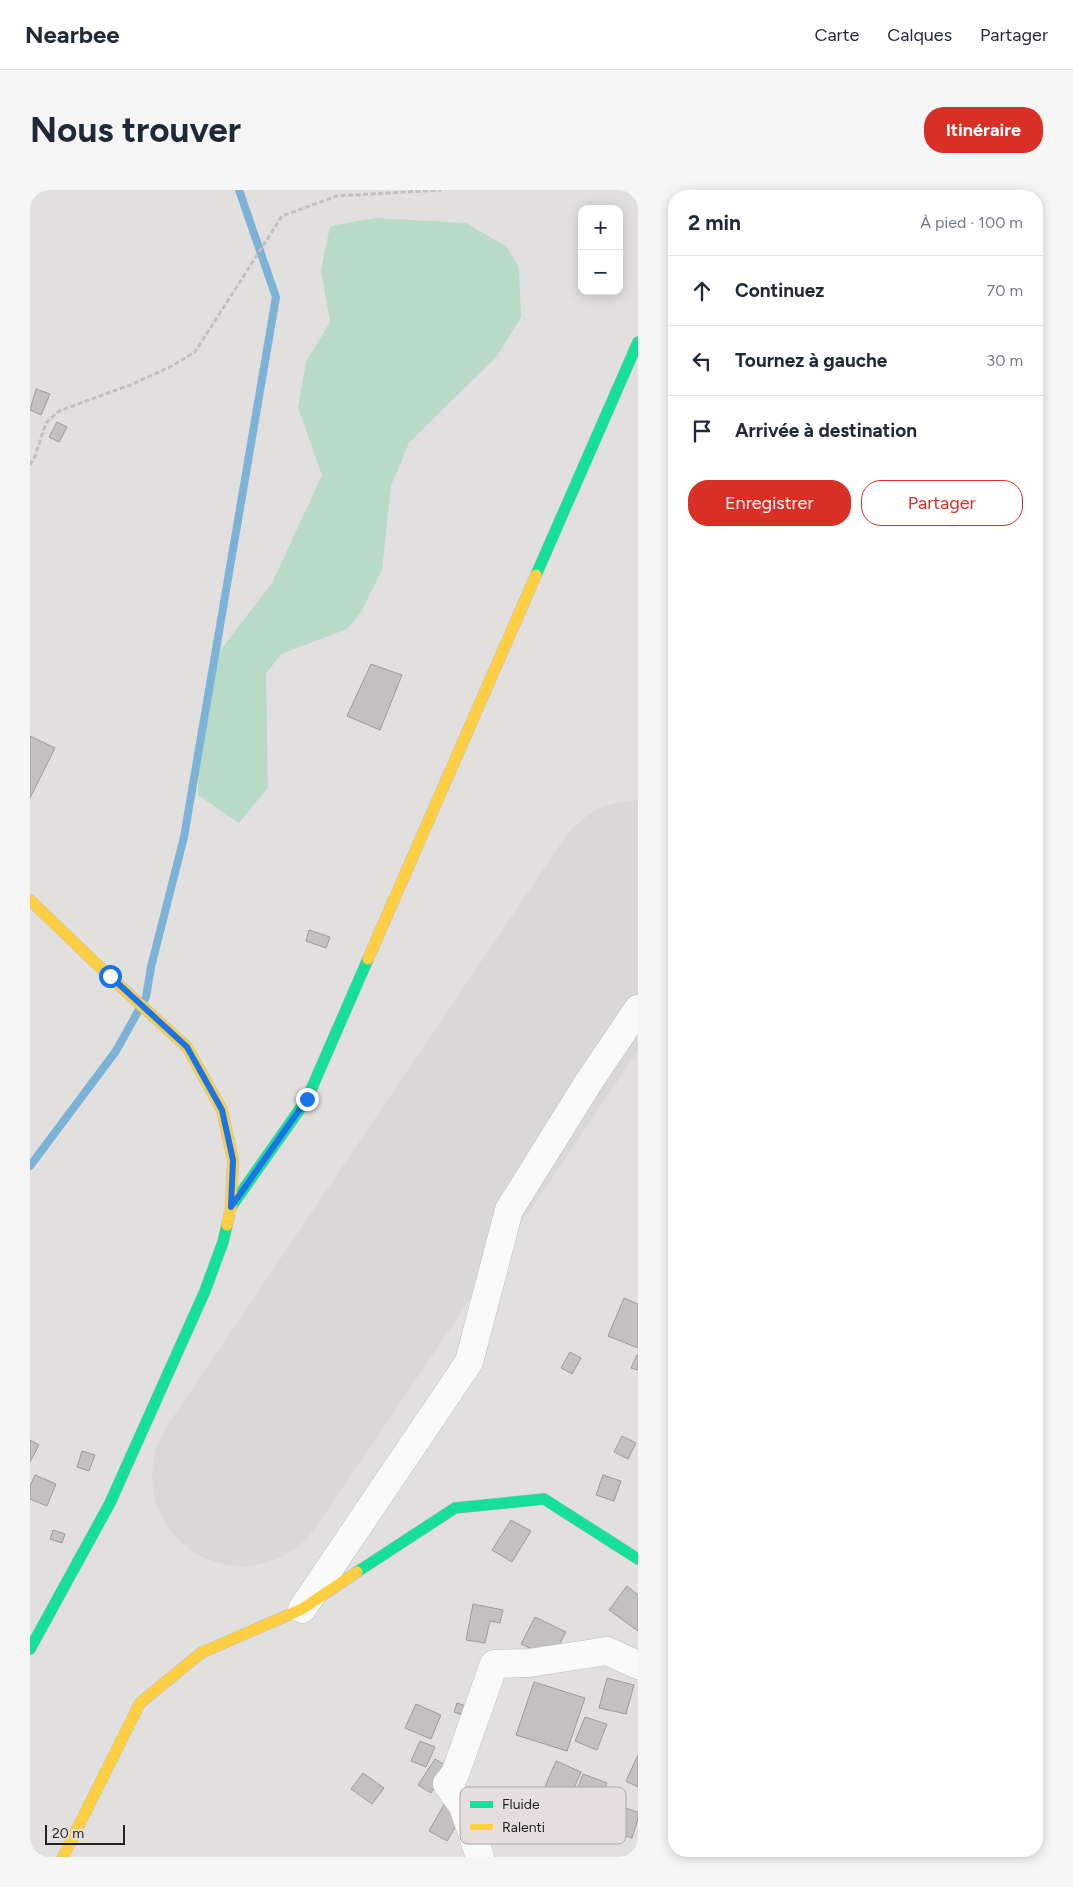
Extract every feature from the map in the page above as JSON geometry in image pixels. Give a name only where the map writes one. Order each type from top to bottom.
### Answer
[{"type":"street","points":[[231,1207],[307,1099],[638,342]]},
{"type":"street","points":[[30,900],[187,1047],[222,1110],[233,1160],[231,1207],[223,1242],[206,1291],[110,1503],[30,1649]]},
{"type":"street","points":[[302,1610],[469,1362],[509,1210],[590,1080],[638,1009]]},
{"type":"street","points":[[63,1857],[140,1703],[201,1653],[302,1610],[455,1508],[544,1499],[638,1560]]},
{"type":"street","points":[[460,1802],[447,1784],[455,1774],[494,1664],[529,1663],[607,1651],[638,1666]]},
{"type":"street","points":[[476,1844],[480,1857]]},
{"type":"path","points":[[30,465],[46,423],[59,411],[138,381],[170,367],[195,352],[282,216],[337,196],[441,190]]},
{"type":"green space","points":[[375,218],[466,223],[507,247],[519,268],[521,317],[497,356],[409,443],[391,486],[382,570],[362,611],[347,629],[281,654],[266,674],[268,787],[239,823],[198,795],[199,723],[216,656],[272,583],[322,475],[298,408],[306,362],[330,322],[321,270],[330,226]]},
{"type":"building","points":[[36,389],[50,394],[41,415],[30,410]]},
{"type":"building","points":[[57,422],[67,427],[59,442],[49,437]]},
{"type":"building","points":[[371,664],[402,675],[380,730],[347,716]]},
{"type":"building","points":[[30,736],[55,748],[30,798]]},
{"type":"building","points":[[309,930],[330,937],[326,948],[306,941]]},
{"type":"building","points":[[624,1298],[638,1304],[638,1348],[608,1336]]},
{"type":"building","points":[[570,1352],[581,1358],[572,1374],[561,1368]]},
{"type":"building","points":[[638,1355],[638,1370],[631,1368]]},
{"type":"building","points":[[622,1436],[636,1443],[628,1459],[614,1452]]},
{"type":"building","points":[[30,1440],[39,1445],[30,1462]]},
{"type":"building","points":[[82,1451],[95,1455],[89,1471],[77,1467]]},
{"type":"building","points":[[35,1475],[56,1484],[47,1506],[30,1499],[30,1486]]},
{"type":"building","points":[[603,1475],[621,1481],[614,1501],[596,1495]]},
{"type":"building","points":[[511,1520],[531,1531],[512,1562],[492,1550]]},
{"type":"building","points":[[53,1530],[65,1534],[62,1543],[50,1539]]},
{"type":"building","points":[[627,1586],[638,1595],[638,1631],[609,1610]]},
{"type":"building","points":[[473,1604],[503,1610],[500,1623],[490,1621],[485,1643],[466,1640]]},
{"type":"building","points":[[535,1617],[566,1632],[552,1658],[521,1644]]},
{"type":"building","points":[[607,1678],[634,1685],[626,1714],[599,1708]]},
{"type":"building","points":[[534,1682],[585,1698],[567,1751],[516,1735]]},
{"type":"building","points":[[457,1703],[469,1707],[465,1716],[454,1712]]},
{"type":"building","points":[[416,1704],[441,1715],[431,1739],[405,1728]]},
{"type":"building","points":[[585,1717],[607,1724],[597,1750],[575,1741]]},
{"type":"building","points":[[420,1741],[435,1747],[426,1767],[411,1761]]},
{"type":"building","points":[[638,1755],[638,1787],[626,1781]]},
{"type":"building","points":[[435,1759],[448,1767],[431,1793],[418,1785]]},
{"type":"building","points":[[556,1761],[581,1772],[574,1787],[545,1787]]},
{"type":"building","points":[[363,1773],[384,1788],[372,1804],[351,1789]]},
{"type":"building","points":[[583,1774],[607,1783],[605,1787],[578,1787]]},
{"type":"building","points":[[445,1803],[460,1812],[460,1819],[447,1841],[429,1831]]},
{"type":"building","points":[[626,1808],[638,1812],[638,1819],[632,1838],[626,1836]]},
{"type":"waterway","points":[[30,1166],[116,1051],[146,997],[151,967],[184,837],[276,297],[239,190]]},
{"type":"runway","points":[[242,1476],[638,890]]},
{"type":"traffic: fast","points":[[536,575],[638,342]]},
{"type":"traffic: fast","points":[[231,1207],[307,1099],[368,959]]},
{"type":"traffic: fast","points":[[30,1649],[110,1503],[205,1291],[223,1242],[227,1225]]},
{"type":"traffic: fast","points":[[357,1572],[455,1508],[544,1499],[638,1559]]},
{"type":"traffic: slow","points":[[368,959],[536,575]]},
{"type":"traffic: slow","points":[[30,900],[110,977],[187,1047],[222,1110],[233,1160],[231,1207],[227,1225]]},
{"type":"traffic: slow","points":[[63,1857],[140,1703],[201,1653],[302,1609],[357,1572]]},
{"type":"route","points":[[110,976],[187,1047],[222,1110],[233,1160],[231,1207],[307,1099]]}]
